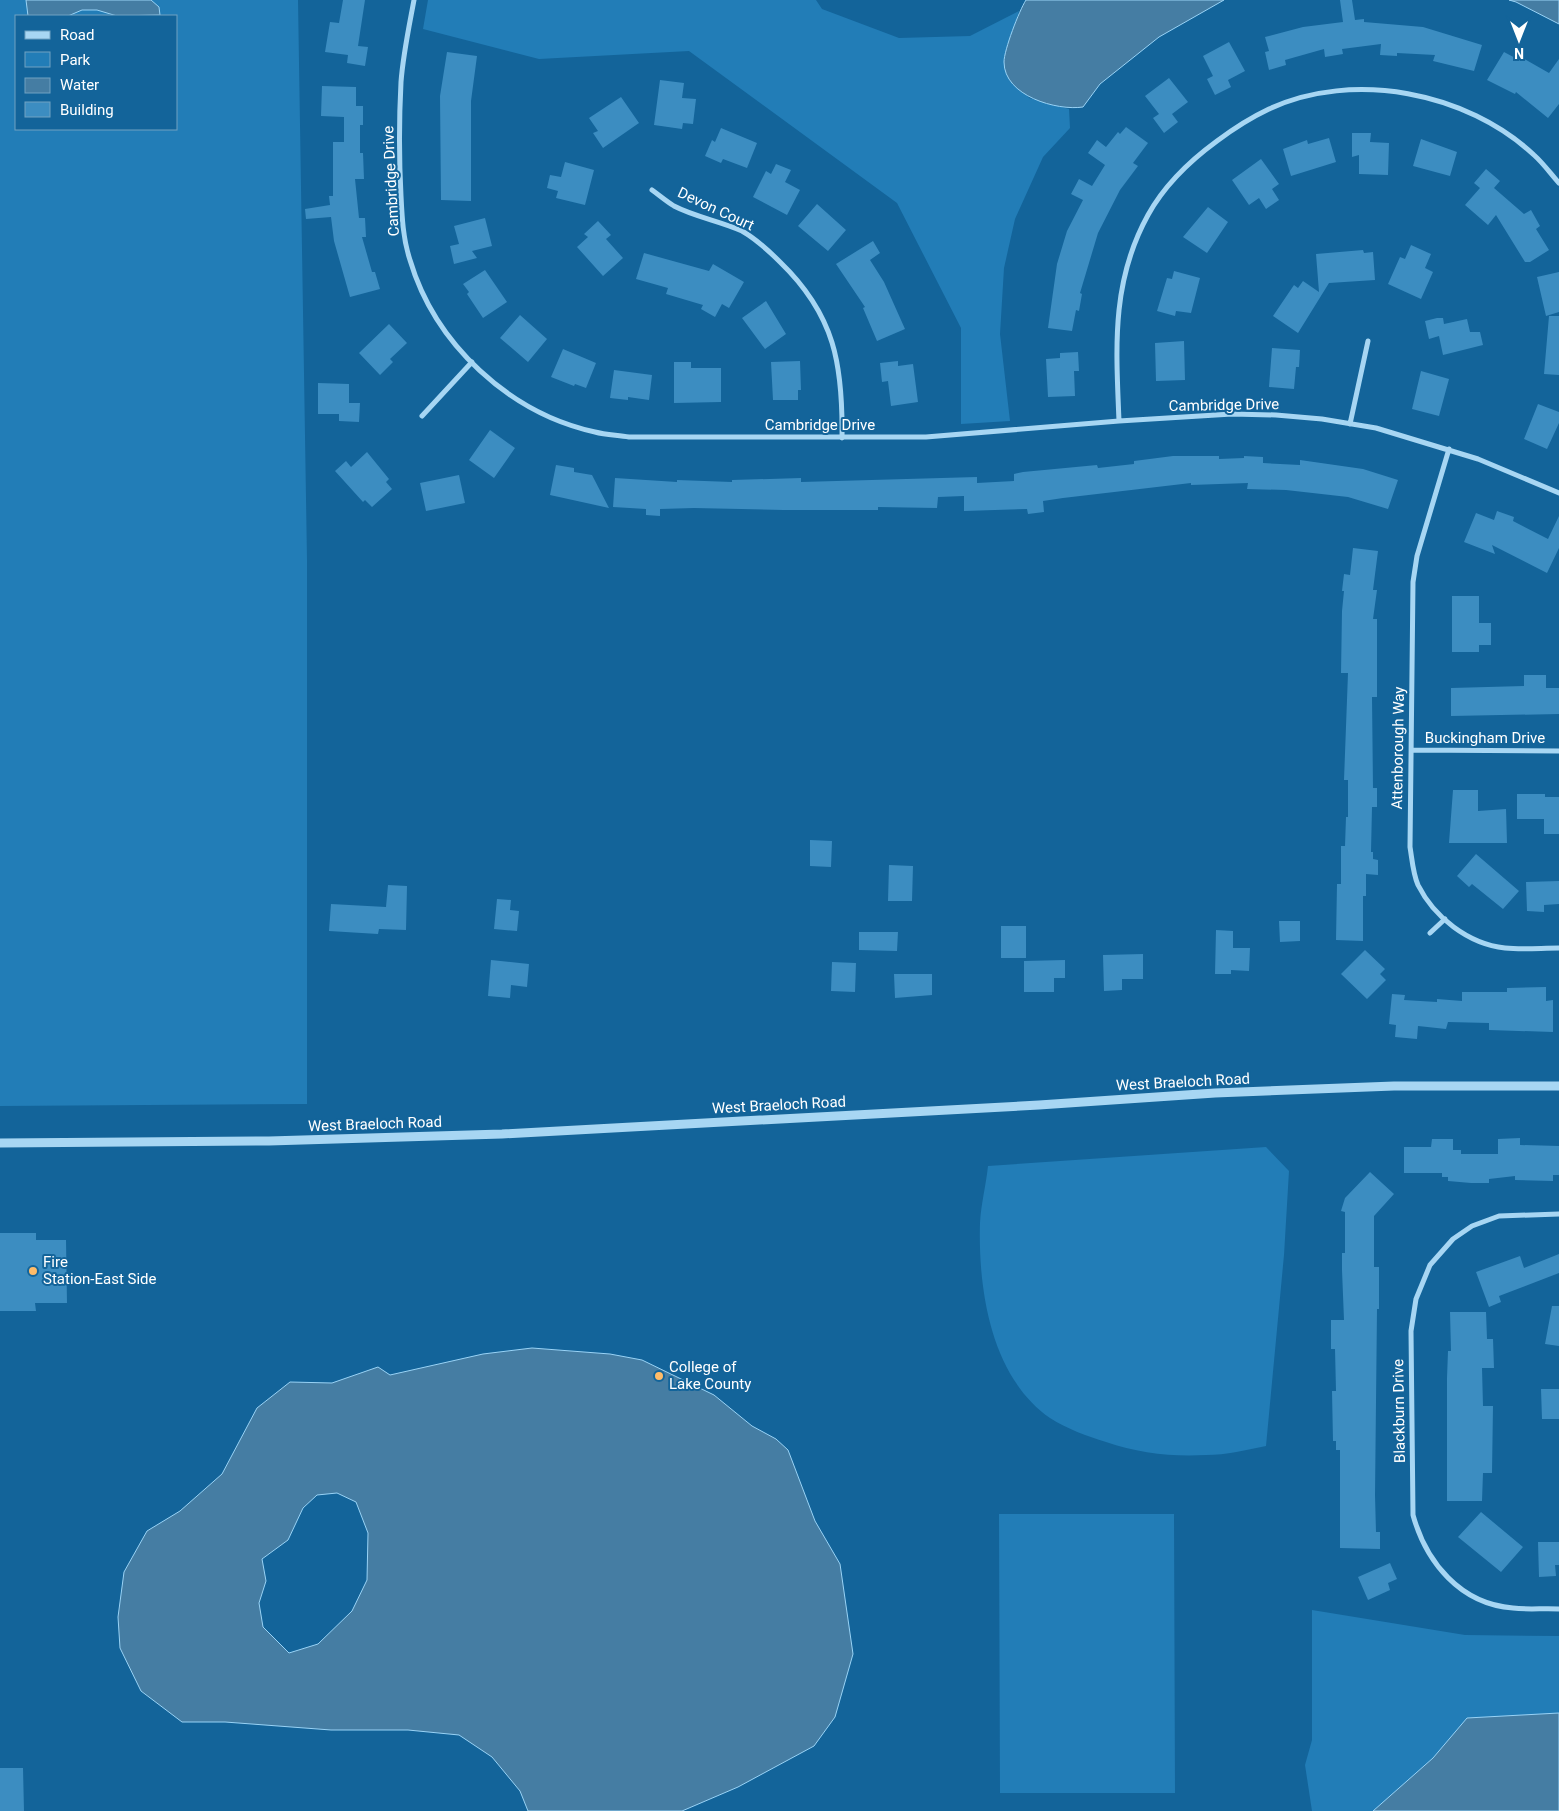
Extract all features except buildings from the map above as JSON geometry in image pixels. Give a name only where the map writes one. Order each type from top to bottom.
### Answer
[{"type":"street","name":"Cambridge Drive","points":[[414,0],[401,81],[400,172],[403,227],[410,259],[429,307],[456,346],[487,378],[519,400],[557,419],[595,432],[629,437],[842,438],[926,437],[1119,421],[1232,414],[1276,415],[1376,428],[1449,449],[1511,472],[1559,493]]},
{"type":"street","points":[[1119,421],[1115,344],[1116,318],[1121,289],[1132,250],[1148,214],[1172,182],[1203,152],[1234,128],[1270,109],[1299,99],[1337,91],[1394,92],[1460,108],[1494,126],[1533,154],[1559,183]]},
{"type":"street","name":"Devon Court","points":[[652,190],[674,206],[742,232],[769,251],[797,279],[816,306],[830,333],[839,366],[843,394],[842,438]]},
{"type":"street","points":[[1350,424],[1368,341]]},
{"type":"street","points":[[422,416],[472,362]]},
{"type":"street","name":"Attenborough Way","points":[[1449,449],[1417,556],[1413,582],[1410,847],[1417,883],[1429,903],[1454,929],[1476,940],[1504,948],[1559,948]]},
{"type":"street","name":"Buckingham Drive","points":[[1411,750],[1559,751]]},
{"type":"street","points":[[1430,933],[1445,920]]},
{"type":"street","name":"West Braeloch Road","points":[[0,1143],[269,1141],[502,1134],[1039,1105],[1214,1093],[1394,1086],[1559,1086]]},
{"type":"street","name":"Blackburn Drive","points":[[1559,1214],[1499,1216],[1472,1226],[1453,1239],[1430,1265],[1416,1299],[1411,1340],[1413,1514],[1420,1539],[1435,1563],[1452,1583],[1475,1598],[1511,1608],[1559,1608]]},
{"type":"green space","points":[[0,0],[298,0],[307,560],[307,1104],[0,1106]]},
{"type":"green space","points":[[428,0],[816,0],[822,9],[899,38],[970,36],[1019,11],[1004,62],[1029,98],[1069,109],[1070,128],[1043,157],[1015,219],[1004,268],[1000,334],[1010,421],[961,424],[961,328],[897,203],[689,51],[539,59],[423,29]]},
{"type":"green space","points":[[1266,1147],[1289,1171],[1284,1255],[1266,1446],[1214,1455],[1181,1455],[1130,1449],[1070,1429],[1050,1418],[1030,1401],[1014,1380],[1001,1356],[992,1330],[986,1303],[982,1276],[980,1223],[988,1166]]},
{"type":"green space","points":[[999,1514],[1174,1514],[1175,1793],[1000,1793]]},
{"type":"green space","points":[[1312,1610],[1465,1635],[1559,1636],[1559,1811],[1312,1811],[1305,1765],[1312,1740]]},
{"type":"water","points":[[26,0],[151,0],[159,7],[160,15],[114,15],[97,10],[82,10],[70,15],[28,15]]},
{"type":"water","points":[[1026,0],[1224,0],[1159,37],[1100,84],[1083,107],[1072,108],[1034,99],[1013,84],[1006,74],[1004,62],[1006,49]]},
{"type":"water","points":[[1509,0],[1559,0],[1559,24],[1516,2]]},
{"type":"water","points":[[532,1348],[610,1354],[642,1360],[714,1395],[752,1426],[776,1439],[788,1450],[815,1521],[840,1564],[853,1654],[835,1717],[814,1746],[738,1787],[682,1811],[528,1811],[520,1791],[492,1757],[459,1735],[408,1730],[331,1730],[225,1722],[182,1722],[141,1691],[120,1648],[118,1617],[124,1572],[147,1531],[180,1511],[222,1474],[257,1408],[290,1382],[332,1383],[378,1367],[390,1375],[483,1354]],"holes":[[[337,1493],[356,1502],[368,1533],[367,1580],[352,1611],[318,1644],[289,1653],[263,1627],[259,1603],[266,1581],[262,1559],[288,1540],[303,1508],[317,1495]]]},
{"type":"water","points":[[1559,1713],[1559,1811],[1373,1811],[1433,1758],[1467,1718]]},
{"type":"place","name":"Fire Station-East Side","points":[[33,1271]]},
{"type":"place","name":"College of Lake County","points":[[659,1376]]}]
